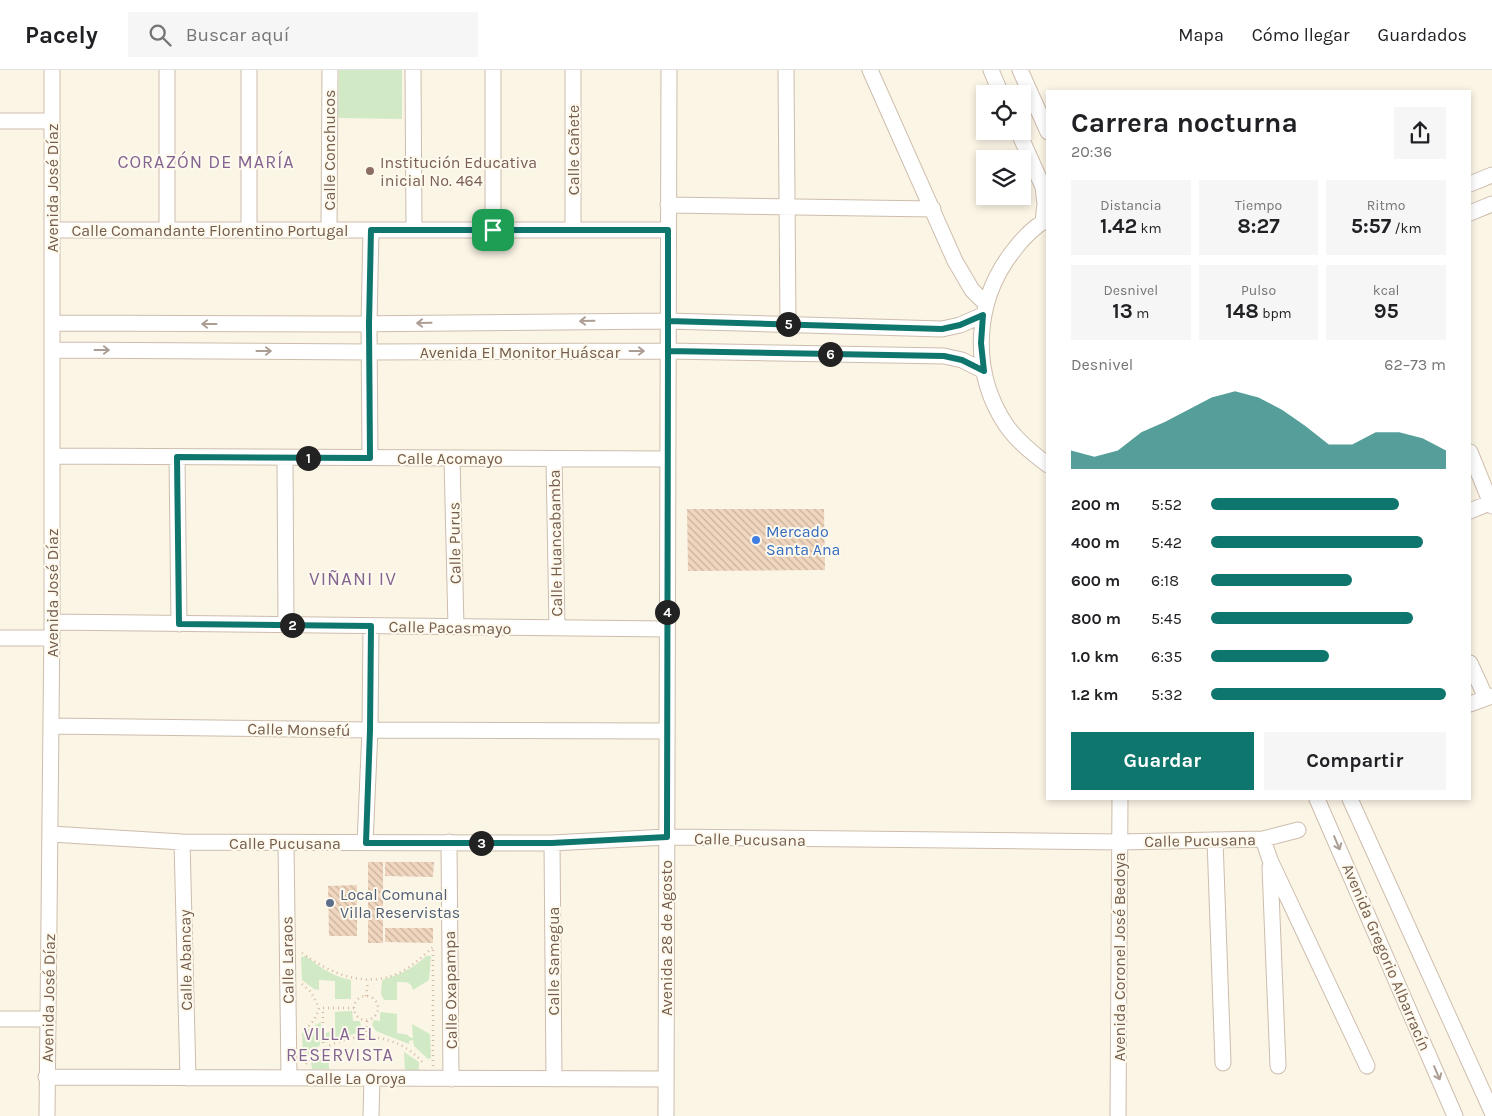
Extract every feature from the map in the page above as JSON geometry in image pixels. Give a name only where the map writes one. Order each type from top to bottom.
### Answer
[{"type":"street","name":"Avenida José Díaz","points":[[47,1116],[53,456],[52,70]]},
{"type":"street","points":[[167,70],[167,230]]},
{"type":"street","points":[[248,230],[249,70]]},
{"type":"street","name":"Calle Conchucos","points":[[329,230],[330,70]]},
{"type":"street","points":[[414,70],[414,230]]},
{"type":"street","points":[[493,70],[493,230]]},
{"type":"street","name":"Calle Cañete","points":[[573,70],[573,230]]},
{"type":"street","name":"Avenida 28 de Agosto","points":[[666,1116],[669,70]]},
{"type":"street","points":[[786,70],[788,324]]},
{"type":"street","points":[[870,70],[956,261],[984,309]]},
{"type":"street","points":[[991,70],[997,85]]},
{"type":"street","points":[[1020,70],[1046,128]]},
{"type":"street","points":[[0,121],[52,121]]},
{"type":"street","points":[[1022,140],[1043,187],[1045,220],[1021,240],[1004,263],[991,288],[984,309],[981,343],[984,371],[992,400],[1007,426],[1026,448],[1046,463]]},
{"type":"street","points":[[1471,184],[1492,174]]},
{"type":"street","points":[[1471,213],[1492,204]]},
{"type":"street","points":[[668,205],[933,209]]},
{"type":"street","name":"Calle Comandante Florentino Portugal","points":[[52,230],[668,230]]},
{"type":"street","points":[[370,458],[369,324],[371,230]]},
{"type":"street","name":"Avenida El Monitor Huáscar","points":[[53,323],[369,324],[668,321],[942,329],[960,325],[984,309]]},
{"type":"street","name":"Avenida El Monitor Huáscar","points":[[53,350],[668,351],[944,356],[962,360],[984,371]]},
{"type":"street","points":[[1471,454],[1492,504],[1471,511]]},
{"type":"street","name":"Calle Acomayo","points":[[53,456],[668,459]]},
{"type":"street","points":[[177,457],[179,624]]},
{"type":"street","points":[[285,458],[286,625]]},
{"type":"street","name":"Calle Purus","points":[[452,458],[456,627]]},
{"type":"street","name":"Calle Huancabamba","points":[[554,459],[557,628]]},
{"type":"street","name":"Calle Pacasmayo","points":[[52,622],[667,629]]},
{"type":"street","points":[[366,843],[371,626]]},
{"type":"street","points":[[0,638],[52,638]]},
{"type":"street","points":[[1471,665],[1489,697],[1471,704]]},
{"type":"street","name":"Calle Monsefú","points":[[51,726],[667,731]]},
{"type":"street","name":"Avenida Coronel José Bedoya","points":[[1118,1116],[1120,800]]},
{"type":"street","name":"Avenida Gregorio Albarracín","points":[[1318,800],[1456,1116]]},
{"type":"street","name":"Avenida Gregorio Albarracín","points":[[1350,800],[1492,1112]]},
{"type":"street","name":"Calle Pucusana","points":[[51,834],[182,842],[286,843],[552,843],[667,837],[1120,842],[1263,839],[1298,830]]},
{"type":"street","points":[[1263,839],[1270,860],[1367,1066]]},
{"type":"street","points":[[1215,840],[1223,1064]]},
{"type":"street","name":"Calle Abancay","points":[[182,842],[188,1078]]},
{"type":"street","name":"Calle Oxapampa","points":[[449,842],[451,1078]]},
{"type":"street","name":"Calle Laraos","points":[[286,843],[289,1078]]},
{"type":"street","name":"Calle Samegua","points":[[552,843],[554,1079]]},
{"type":"street","points":[[1270,860],[1278,1066]]},
{"type":"street","points":[[0,1019],[48,1019]]},
{"type":"street","name":"Calle La Oroya","points":[[46,1077],[666,1079]]},
{"type":"street","points":[[371,1116],[372,1078]]},
{"type":"path","points":[[298,950],[313,961],[342,976],[368,980],[382,979],[406,969],[433,947],[432,1075]]},
{"type":"path","points":[[297,980],[312,992],[321,1008],[323,1048]]},
{"type":"path","points":[[366,996],[368,980]]},
{"type":"path","points":[[366,996],[376,1001],[378,1006],[376,1016],[366,1020],[358,1018],[354,1008],[359,999],[366,996]]},
{"type":"path","points":[[321,1008],[354,1008]]},
{"type":"path","points":[[298,1033],[309,1027],[321,1008]]},
{"type":"path","points":[[366,1020],[366,1037]]},
{"type":"path","points":[[304,1067],[323,1048],[337,1042],[358,1037],[395,1042],[410,1050],[426,1067]]},
{"type":"green space","points":[[339,70],[402,70],[402,119],[338,118]]},
{"type":"green space","points":[[306,956],[327,971],[351,980],[351,999],[335,999],[335,981],[319,980],[319,990],[314,989],[302,980],[301,957]]},
{"type":"green space","points":[[426,956],[431,956],[429,980],[413,990],[405,982],[397,982],[397,1000],[384,1000],[381,994],[382,980],[416,965]]},
{"type":"green space","points":[[352,1011],[353,1021],[360,1021],[361,1027],[358,1028],[357,1033],[325,1043],[325,1033],[335,1031],[335,1012]]},
{"type":"green space","points":[[381,1012],[397,1014],[397,1033],[413,1038],[412,1024],[430,1034],[431,1058],[428,1059],[414,1046],[413,1040],[409,1041],[409,1044],[376,1031],[372,1025],[374,1020],[380,1021]]},
{"type":"green space","points":[[321,1022],[320,1045],[306,1059],[303,1058],[302,1033]]},
{"type":"green space","points":[[328,1050],[329,1069],[312,1069],[311,1062]]},
{"type":"green space","points":[[404,1052],[419,1062],[419,1071],[405,1071]]},
{"type":"building","name":"Mercado Santa Ana","points":[[687,509],[824,509],[825,570],[688,571]]},
{"type":"building","points":[[368,862],[383,862],[383,943],[368,943]]},
{"type":"building","points":[[385,862],[434,862],[433,877],[385,876]]},
{"type":"building","points":[[357,885],[357,936],[329,936],[328,886]]},
{"type":"building","points":[[385,928],[433,928],[433,943],[385,942]]},
{"type":"place","name":"Institución Educativa inicial No. 464","points":[[370,171]]},
{"type":"place","name":"Mercado Santa Ana","points":[[756,540]]},
{"type":"place","name":"Local Comunal Villa Reservistas","points":[[330,903]]},
{"type":"district","name":"CORAZÓN DE MARÍA","points":[[206,162]]},
{"type":"district","name":"VIÑANI IV","points":[[353,578]]},
{"type":"district","name":"VILLA EL RESERVISTA","points":[[340,1044]]},
{"type":"route","points":[[493,230],[371,230],[369,324],[370,458],[177,457],[179,624],[371,626],[366,843],[552,843],[667,837],[667,731],[668,351],[668,321],[942,329],[960,325],[983,315],[981,343],[984,371],[962,360],[944,356],[668,351],[668,230],[493,230]]}]
